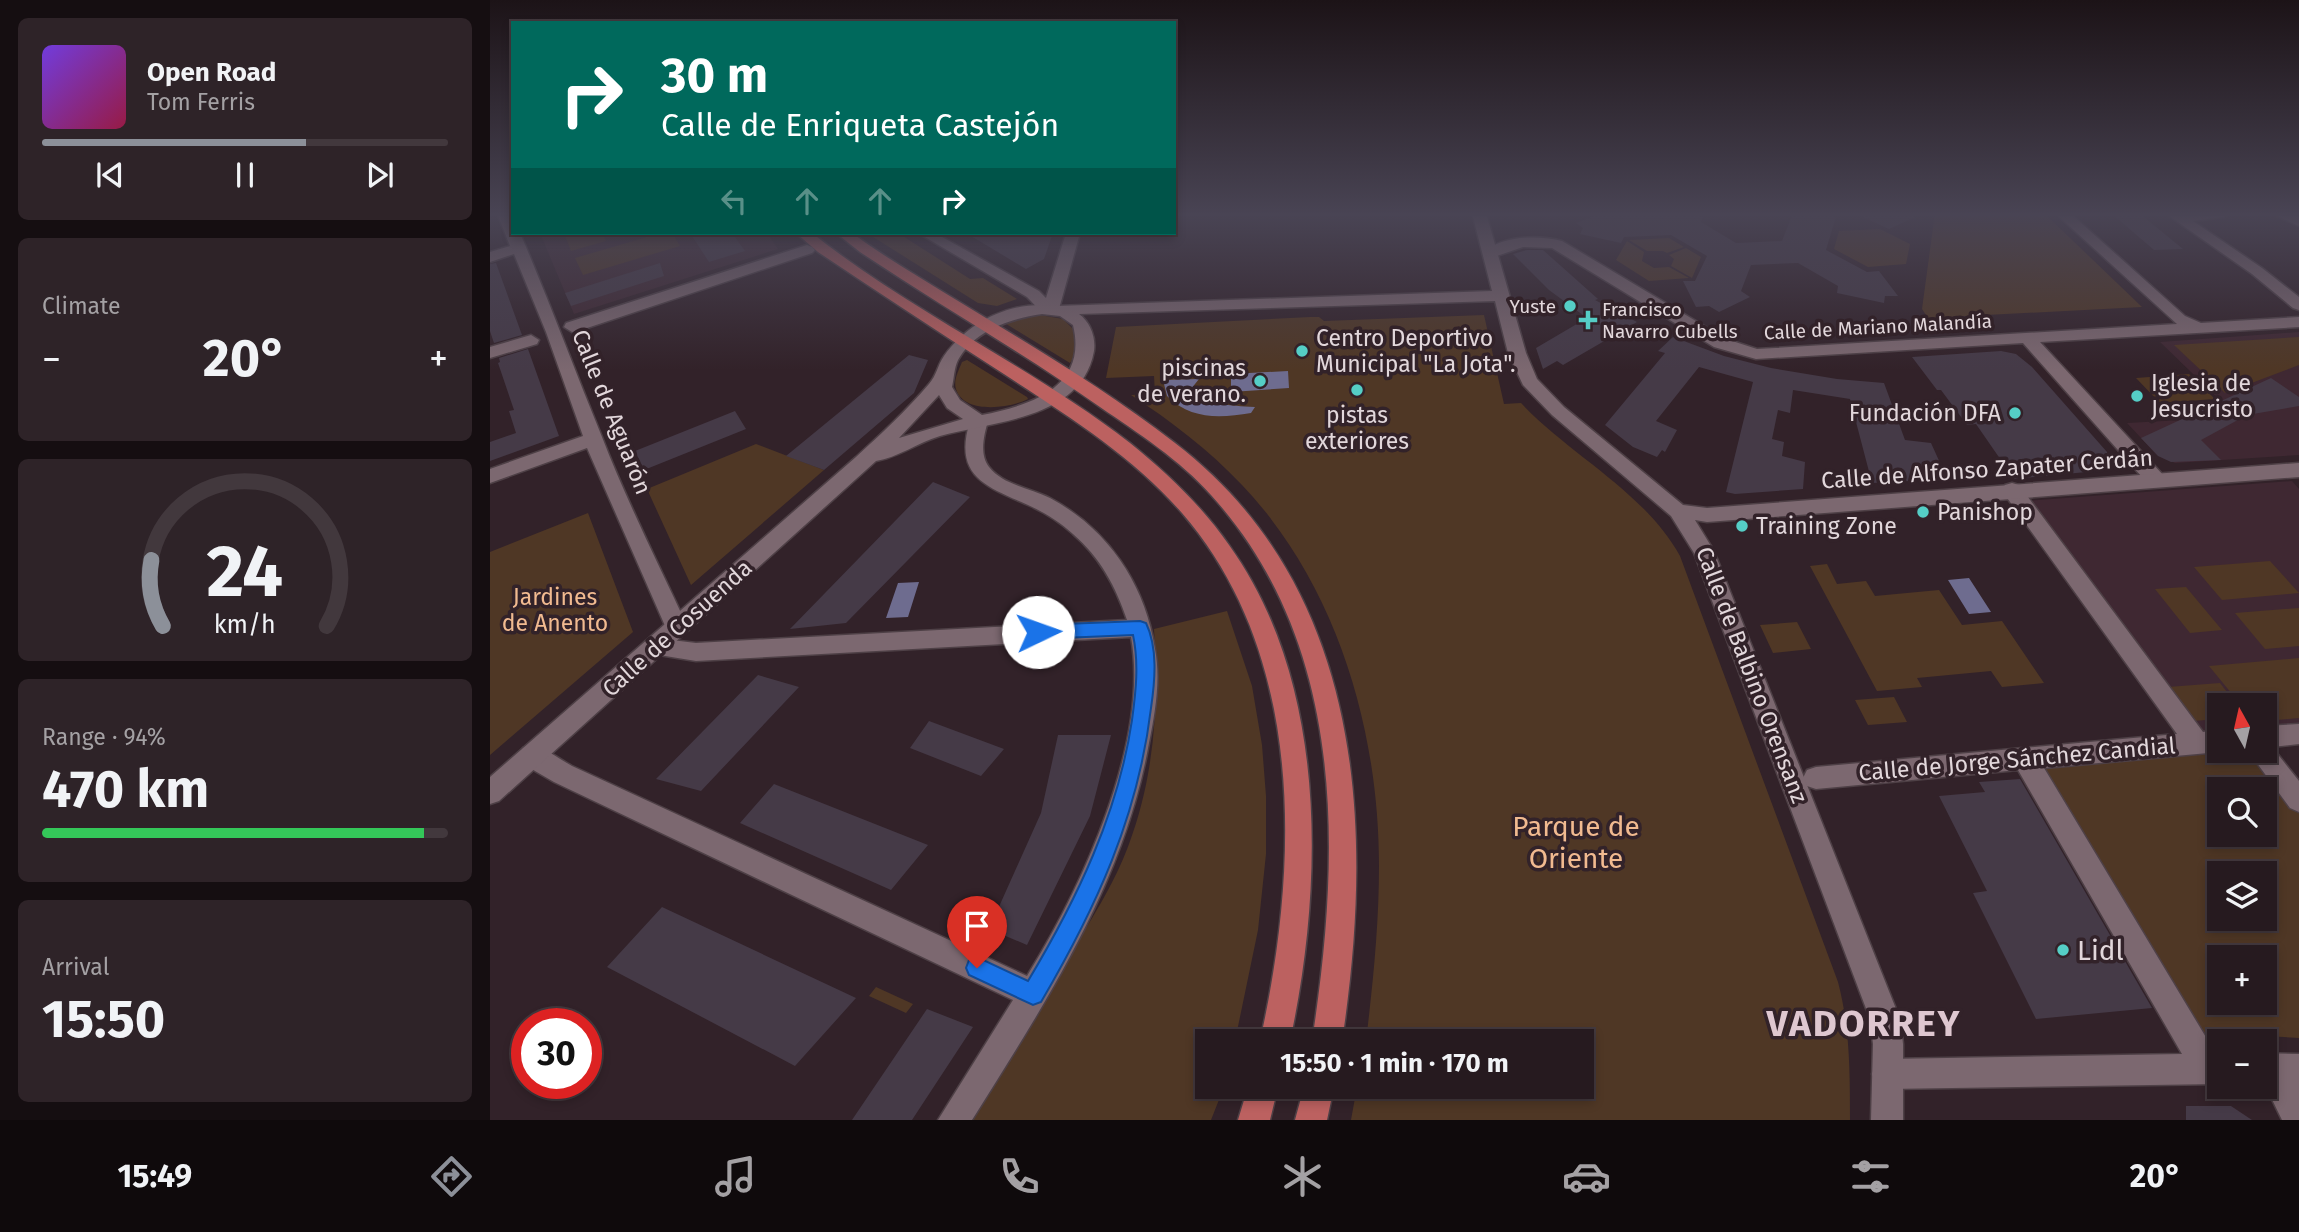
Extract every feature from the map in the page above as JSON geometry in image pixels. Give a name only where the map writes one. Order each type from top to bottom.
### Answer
[{"type":"main road","points":[[848,265],[1116,442],[1190,508],[1220,547],[1247,595],[1268,646],[1281,690],[1295,768],[1299,816],[1295,929],[1277,1029]]},
{"type":"main road","points":[[893,265],[1073,380],[1148,432],[1220,491],[1266,551],[1286,587],[1303,627],[1328,705],[1342,808],[1343,915],[1338,983],[1330,1029]]},
{"type":"main road","points":[[1254,1120],[1260,1099]]},
{"type":"main road","points":[[1311,1120],[1316,1099]]},
{"type":"street","name":"Calle de Aguarón","points":[[526,265],[593,439],[677,628]]},
{"type":"street","points":[[572,327],[760,265]]},
{"type":"street","points":[[982,265],[1041,299],[1053,310],[1078,322],[1086,340]]},
{"type":"street","name":"Calle de Balbino Orensanz","points":[[1493,265],[1520,361],[1529,382],[1558,411],[1678,511],[1704,551],[1885,1019],[1888,1045],[1887,1120]]},
{"type":"street","name":"Calle de Mariano Malandía","points":[[1593,265],[1720,343],[1756,355],[2299,322]]},
{"type":"street","points":[[2120,265],[2179,319],[2199,328]]},
{"type":"street","points":[[2247,265],[2297,301]]},
{"type":"street","points":[[1053,310],[1061,268]]},
{"type":"street","points":[[1020,287],[1048,282],[1061,268]]},
{"type":"street","points":[[964,341],[984,325],[1008,314],[1053,310],[1501,296]]},
{"type":"street","points":[[1073,380],[1079,372],[1086,340],[1095,327],[1106,320],[1159,308]]},
{"type":"street","points":[[2028,339],[2157,481]]},
{"type":"street","points":[[490,353],[531,340]]},
{"type":"street","name":"Calle de Cosuenda","points":[[490,793],[863,462],[917,410],[943,379],[948,365],[964,341]]},
{"type":"street","points":[[943,379],[948,398],[979,421],[973,455],[979,468],[994,481],[1067,518],[1093,539],[1124,582],[1140,628],[1144,649],[1145,685],[1138,744],[1125,797],[1073,926],[954,1120]]},
{"type":"street","name":"Calle de Cosuenda","points":[[863,462],[922,436],[1026,409],[1051,397],[1073,380]]},
{"type":"street","points":[[490,477],[593,439]]},
{"type":"street","name":"Calle de Alfonso Zapater Cerdán","points":[[1678,511],[1707,515],[2012,490],[2296,474]]},
{"type":"street","points":[[2012,490],[2207,741]]},
{"type":"street","points":[[655,647],[696,652],[1140,628]]},
{"type":"street","points":[[2277,736],[2299,734]]},
{"type":"street","name":"Calle de Jorge Sánchez Candial","points":[[1816,778],[2207,742]]},
{"type":"street","points":[[532,756],[563,774],[1033,994]]},
{"type":"street","points":[[2025,759],[2207,1058]]},
{"type":"street","points":[[2270,763],[2299,800]]},
{"type":"street","points":[[2279,1068],[2298,1120]]},
{"type":"street","points":[[1887,1074],[2207,1069]]},
{"type":"shaded area","points":[[554,265],[727,265],[574,314]]},
{"type":"shaded area","points":[[2299,332],[2299,455],[2175,463],[2156,454],[2127,423],[2182,420],[2221,401],[2160,342]]},
{"type":"shaded area","points":[[2292,481],[2299,489],[2299,724],[2277,726],[2277,693],[2207,693],[2207,733],[2200,733],[2027,501]]},
{"type":"green space","points":[[578,265],[616,265],[583,275]]},
{"type":"green space","points":[[918,265],[949,265],[970,279],[983,278],[1017,299],[997,306],[978,303]]},
{"type":"green space","points":[[1624,265],[1669,267],[1689,278],[1649,281]]},
{"type":"green space","points":[[1671,265],[1697,265],[1692,278]]},
{"type":"green space","points":[[1928,265],[2098,265],[2142,307],[1928,318],[1922,309]]},
{"type":"green space","points":[[1040,315],[1063,319],[1078,334],[1076,354],[1070,363],[1003,322]]},
{"type":"green space","name":"Parque de Oriente","points":[[1484,315],[1504,404],[1521,403],[1627,493],[1665,533],[1680,556],[1838,982],[1847,1033],[1850,1120],[1351,1120],[1355,1099],[1594,1099],[1594,1029],[1367,1029],[1378,910],[1377,815],[1361,712],[1346,662],[1327,614],[1303,568],[1275,525],[1242,485],[1203,448],[1131,395],[1155,394],[1154,376],[1106,378],[1116,327],[1310,317],[1319,317],[1324,321]]},
{"type":"green space","points":[[2299,337],[2299,365],[2225,393],[2174,345]]},
{"type":"green space","points":[[967,360],[1028,399],[1000,407],[968,403],[955,386],[962,362]]},
{"type":"green space","points":[[2189,374],[2215,399],[2160,403],[2136,378]]},
{"type":"green space","points":[[756,444],[824,470],[691,585],[647,489]]},
{"type":"green space","name":"Jardines de Anento","points":[[588,513],[633,632],[490,755],[490,552]]},
{"type":"green space","points":[[2270,561],[2299,593],[2222,600],[2194,567]]},
{"type":"green space","points":[[1827,564],[1837,584],[1866,581],[1875,596],[1939,590],[1962,625],[2002,621],[2044,683],[2002,687],[1991,671],[1917,678],[1922,687],[1877,691],[1810,566]]},
{"type":"green space","points":[[2186,587],[2222,630],[2190,633],[2155,589]]},
{"type":"green space","points":[[2299,608],[2299,646],[2265,649],[2235,613]]},
{"type":"green space","points":[[1227,611],[1252,686],[1262,745],[1266,796],[1266,854],[1258,930],[1237,1029],[1195,1029],[1195,1099],[1219,1099],[1211,1120],[969,1120],[1092,918],[1129,844],[1138,818],[1150,764],[1156,684],[1154,629]]},
{"type":"green space","points":[[1797,622],[1811,649],[1773,653],[1760,625]]},
{"type":"green space","points":[[2299,658],[2299,718],[2277,720],[2277,693],[2231,693],[2209,666]]},
{"type":"green space","points":[[2220,683],[2228,693],[2207,693],[2207,720],[2193,721],[2168,687]]},
{"type":"green space","points":[[1894,697],[1907,722],[1868,725],[1855,700]]},
{"type":"green space","points":[[2207,752],[2207,763],[2260,763],[2271,777],[2207,777],[2207,847],[2277,847],[2277,785],[2299,813],[2299,1038],[2277,1037],[2277,1029],[2207,1029],[2207,1033],[2197,1032],[2038,767]]},
{"type":"green space","points":[[876,987],[913,1004],[906,1013],[869,996]]},
{"type":"water","name":"piscinas de verano.","points":[[1288,371],[1289,388],[1231,392],[1231,374]]},
{"type":"water","points":[[1199,379],[1191,389],[1194,395],[1208,395],[1214,400],[1213,405],[1255,407],[1251,413],[1206,415],[1186,409],[1167,396],[1163,380]]},
{"type":"water","points":[[1969,578],[1991,612],[1969,614],[1948,580]]},
{"type":"water","points":[[919,582],[908,617],[886,618],[898,583]]},
{"type":"building","points":[[490,265],[497,265],[522,335],[494,343],[490,331]]},
{"type":"building","points":[[653,265],[661,265],[664,276],[571,306],[565,293]]},
{"type":"building","points":[[1524,265],[1560,265],[1598,299],[1595,300],[1637,322],[1563,365],[1557,361],[1543,369],[1536,348],[1587,318],[1549,290]]},
{"type":"building","points":[[1703,265],[1751,265],[1741,291],[1750,297],[1719,312],[1709,306],[1696,307],[1683,281],[1695,281]]},
{"type":"building","points":[[1802,265],[1854,265],[1867,272],[1879,271],[1898,296],[1885,296],[1884,303],[1837,293],[1838,286]]},
{"type":"building","points":[[1673,337],[1724,356],[1771,368],[1837,379],[1884,383],[1905,440],[1931,443],[1941,465],[1946,465],[1950,479],[1872,483],[1850,399],[1793,390],[1790,413],[1778,410],[1772,439],[1784,442],[1782,456],[1805,462],[1803,489],[1735,494],[1726,492],[1753,382],[1699,367],[1656,421],[1677,430],[1665,452],[1662,450],[1657,457],[1633,447],[1605,425],[1665,353],[1658,351]]},
{"type":"building","points":[[528,349],[559,436],[490,461],[490,442],[516,433],[509,411],[514,410],[498,363],[499,358]]},
{"type":"building","name":"Fundación DFA","points":[[2001,351],[2016,354],[2032,367],[2107,452],[2107,470],[2014,479],[1976,424],[1967,425],[1912,357]]},
{"type":"building","points":[[909,355],[928,360],[914,393],[824,470],[786,456]]},
{"type":"building","points":[[2271,378],[2299,397],[2299,406],[2247,415],[2201,440],[2221,460],[2171,462],[2158,456],[2141,438]]},
{"type":"building","points":[[735,411],[746,429],[644,470],[635,451]]},
{"type":"building","points":[[933,482],[970,497],[846,623],[790,629]]},
{"type":"building","points":[[758,675],[799,687],[701,791],[656,779]]},
{"type":"building","points":[[929,721],[1004,749],[981,776],[910,748]]},
{"type":"building","points":[[1058,735],[1111,735],[1090,816],[1027,945],[989,929],[1041,813]]},
{"type":"building","name":"Lidl","points":[[2020,779],[2152,1008],[2036,1019],[1973,893],[1987,891],[1939,796],[1985,792],[1979,782]]},
{"type":"building","points":[[774,784],[928,845],[891,890],[740,823]]},
{"type":"building","points":[[662,907],[856,998],[795,1066],[607,967]]},
{"type":"building","points":[[927,1009],[973,1027],[912,1120],[852,1120]]},
{"type":"building","points":[[2186,1106],[2231,1106],[2252,1120],[2186,1120]]},
{"type":"place","name":"Yuste","points":[[1570,306]]},
{"type":"place","name":"Francisco Navarro Cubells","points":[[1588,320]]},
{"type":"place","name":"Centro Deportivo Municipal \"La Jota\".","points":[[1302,351]]},
{"type":"place","name":"piscinas de verano.","points":[[1260,381]]},
{"type":"place","name":"pistas exteriores","points":[[1357,390]]},
{"type":"place","name":"Iglesia de Jesucristo","points":[[2137,396]]},
{"type":"place","name":"Fundación DFA","points":[[2015,413]]},
{"type":"place","name":"Panishop","points":[[1923,512]]},
{"type":"place","name":"Training Zone","points":[[1742,526]]},
{"type":"place","name":"Lidl","points":[[2063,950]]},
{"type":"district","name":"VADORREY","points":[[1864,1023]]},
{"type":"route","points":[[977,968],[1033,994],[1073,926],[1106,849],[1125,797],[1138,744],[1145,685],[1144,649],[1140,628],[1038,632]]}]
